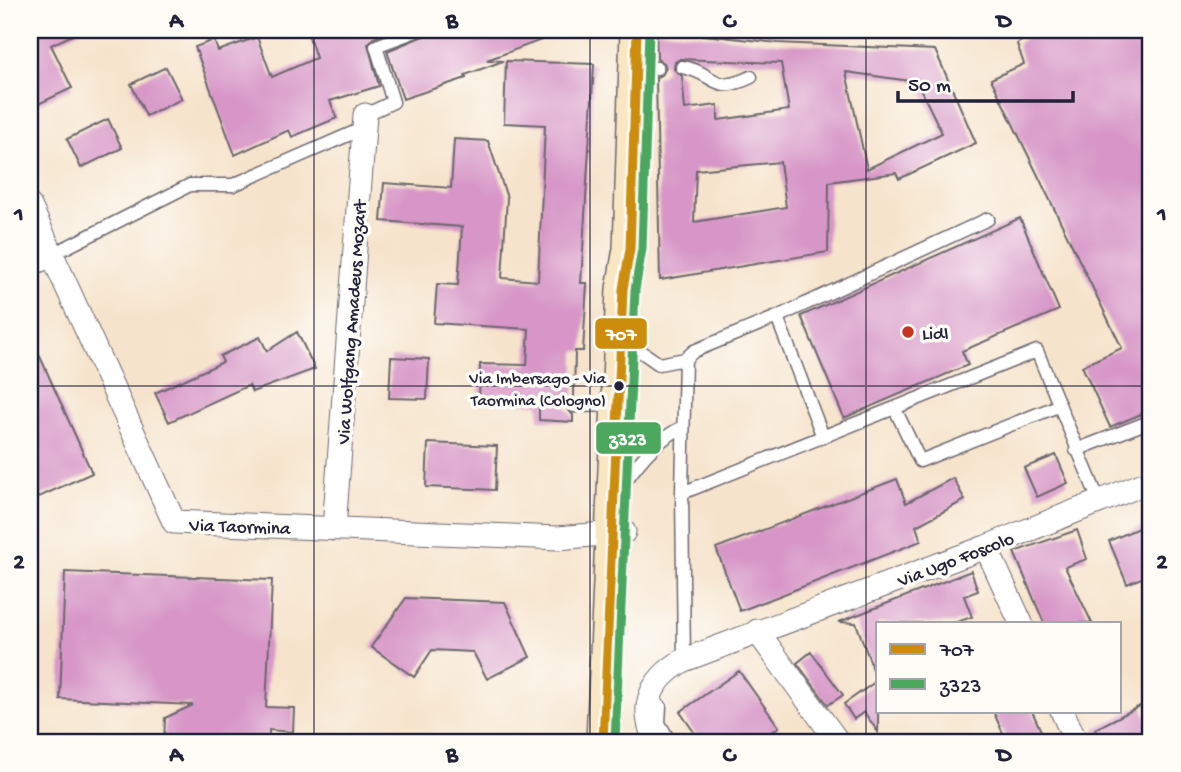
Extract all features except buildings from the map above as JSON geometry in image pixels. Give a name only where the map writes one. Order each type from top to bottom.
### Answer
[{"type":"main road","points":[[614,742],[623,405],[623,289],[630,249],[646,69],[637,30]]},
{"type":"main road","points":[[603,742],[610,571],[626,480],[623,405],[632,345],[635,286],[630,249]]},
{"type":"street","name":"Via Wolfgang Amadeus Mozart","points":[[334,529],[365,122]]},
{"type":"street","points":[[30,206],[53,254],[30,265]]},
{"type":"street","name":"Via Taormina","points":[[53,254],[174,522],[558,538],[618,533]]},
{"type":"street","name":"Via Ugo Foscolo","points":[[660,708],[646,708],[652,688],[667,670],[684,660],[986,547],[1098,501],[1150,484]]},
{"type":"street","name":"Via Taormina","points":[[558,538],[591,554],[610,571]]},
{"type":"street","points":[[986,547],[1021,622]]},
{"type":"street","points":[[757,631],[838,742]]},
{"type":"street","points":[[656,742],[660,708]]},
{"type":"street","points":[[1062,712],[1076,742]]},
{"type":"lane","points":[[53,254],[190,184],[233,185],[365,122],[393,102],[376,46],[419,30]]},
{"type":"lane","points":[[682,66],[698,69],[719,85],[736,84],[751,77]]},
{"type":"lane","points":[[632,345],[659,364],[685,359],[694,351],[777,317],[988,219]]},
{"type":"lane","points":[[777,317],[824,437]]},
{"type":"lane","points":[[682,494],[1037,351],[1098,501]]},
{"type":"lane","points":[[684,660],[682,494],[685,359]]},
{"type":"lane","points":[[574,406],[623,405]]},
{"type":"lane","points":[[895,409],[920,461],[1058,406]]},
{"type":"lane","points":[[1076,450],[1151,421]]},
{"type":"lane","points":[[626,480],[653,448],[667,435],[683,427]]},
{"type":"lane","points":[[660,708],[659,723],[670,742]]},
{"type":"transit line","name":"707","points":[[603,742],[623,289],[630,249],[637,30]]},
{"type":"transit line","name":"z323","points":[[615,742],[635,290],[642,249],[649,30]]},
{"type":"place","name":"Lidl","points":[[908,332]]},
{"type":"place","name":"Via Imbersago - Via Taormina (Cologno)","points":[[619,386]]}]
